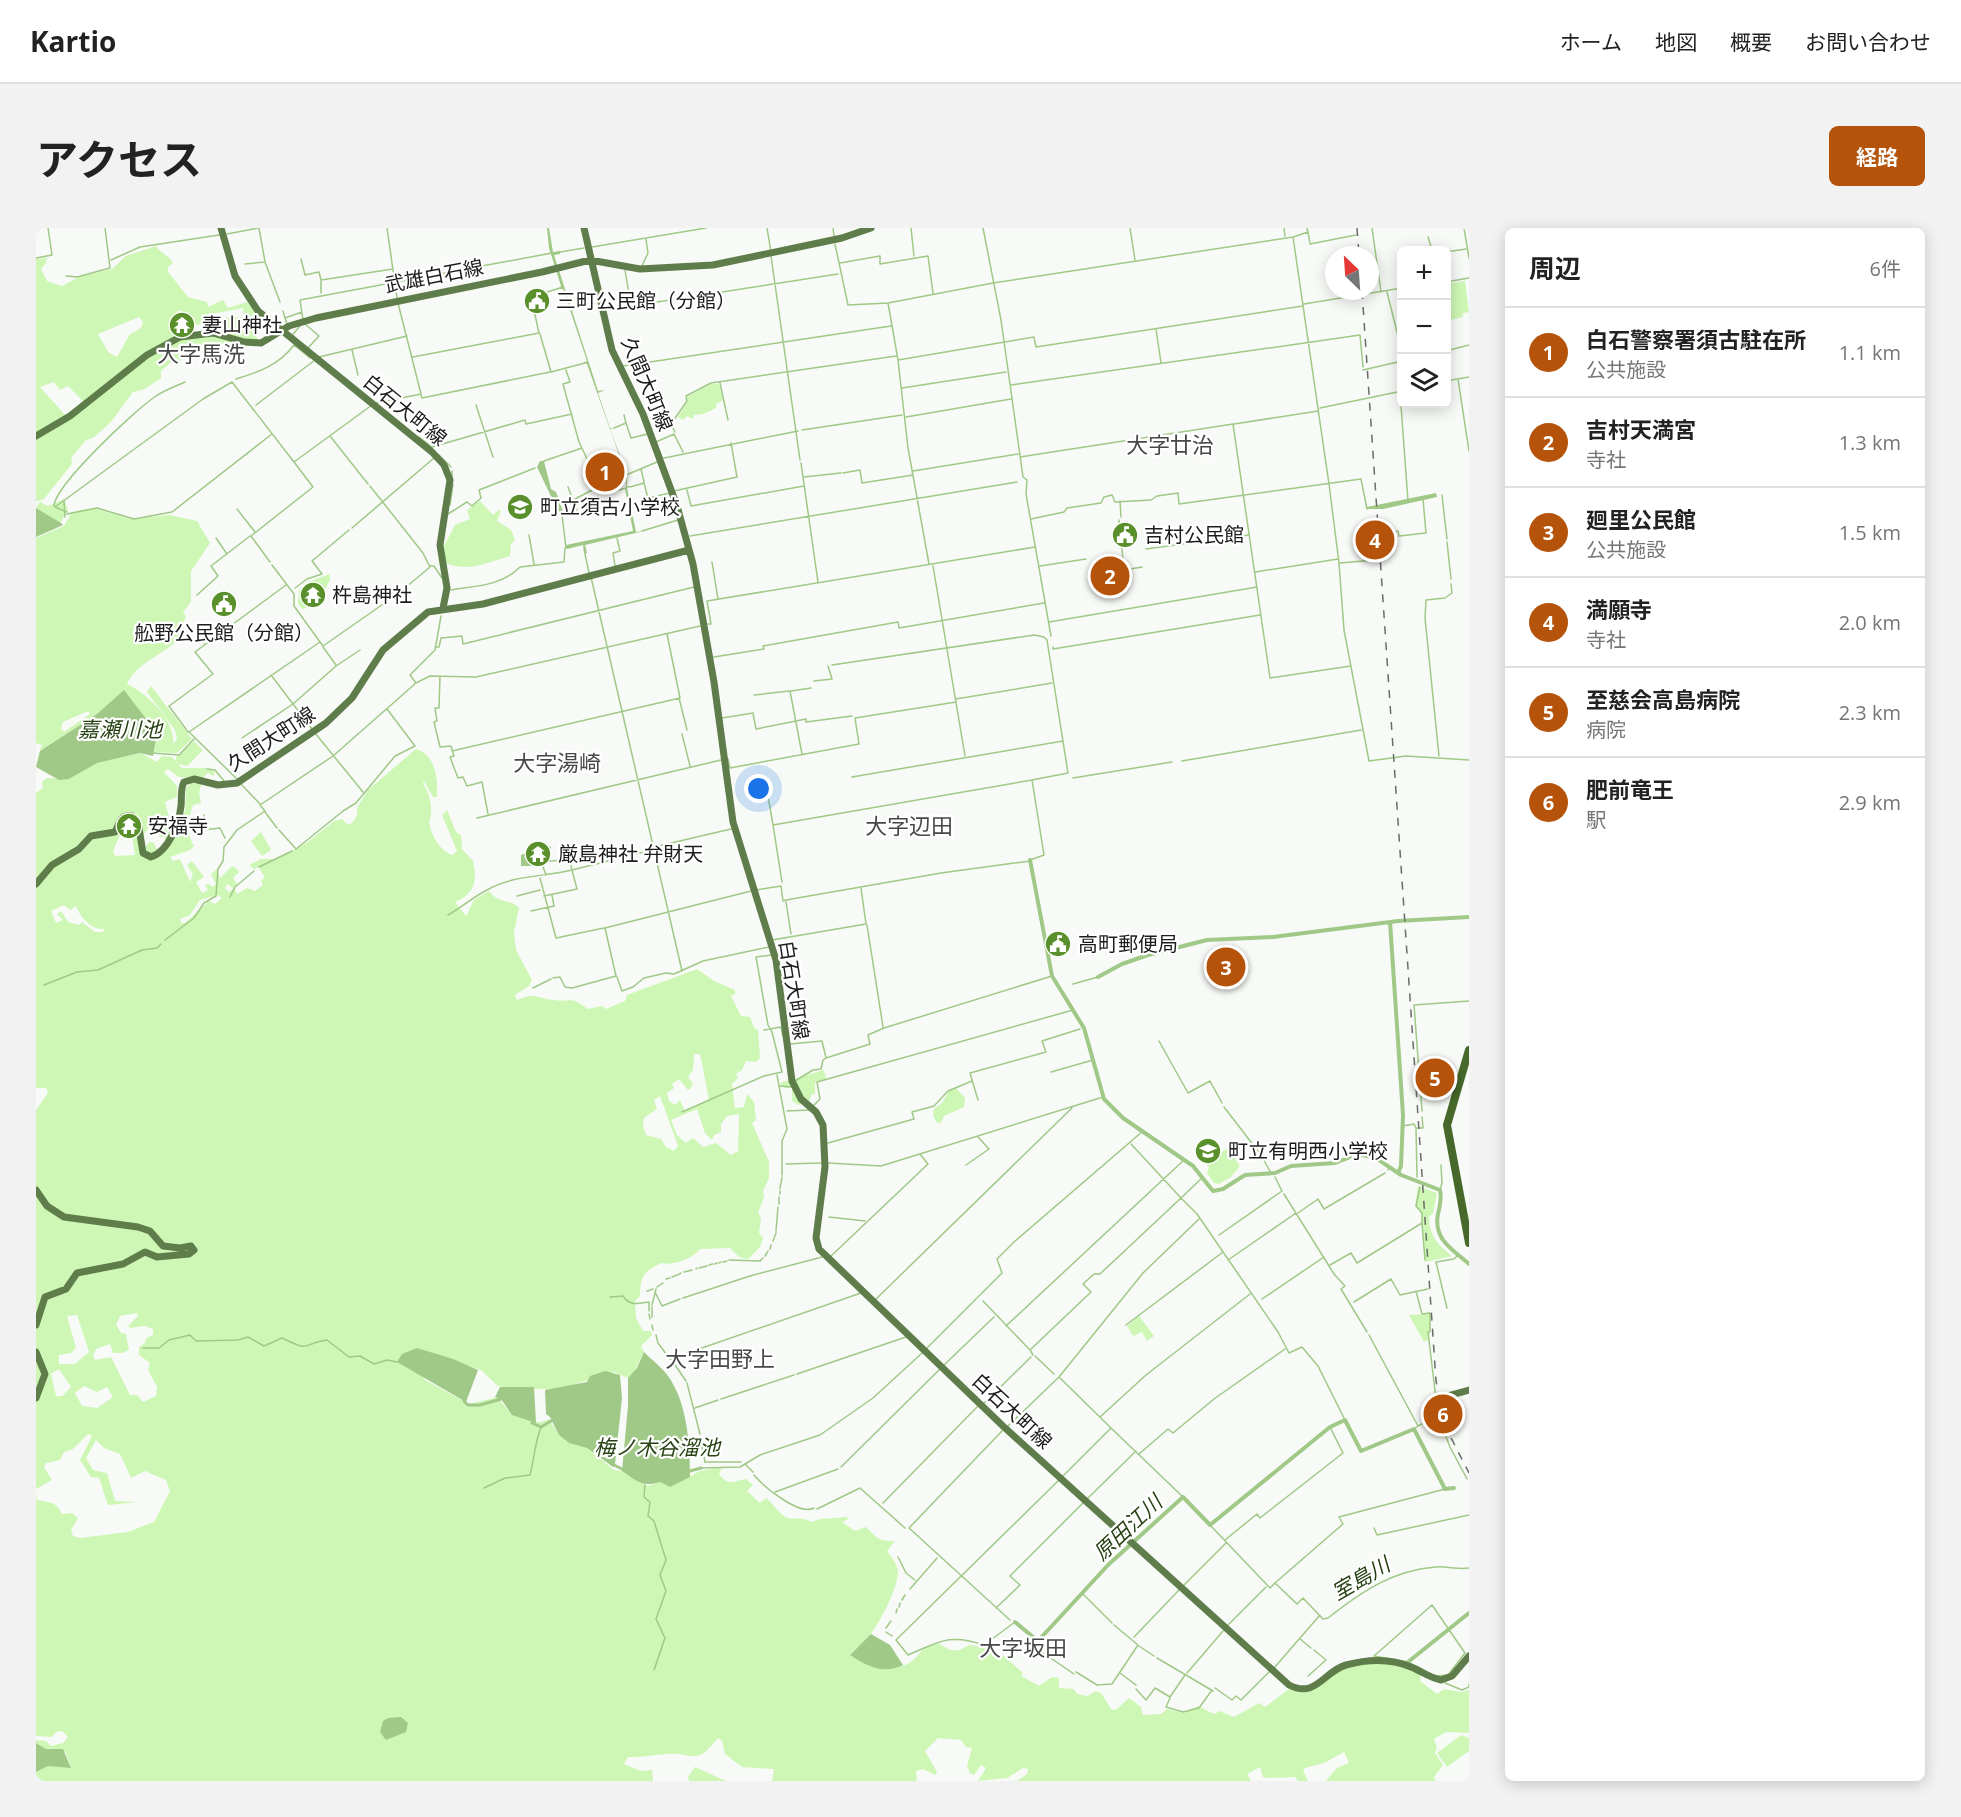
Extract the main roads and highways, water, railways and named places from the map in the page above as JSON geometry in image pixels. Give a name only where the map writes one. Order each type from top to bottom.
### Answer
[{"type":"highway","points":[[1469,1050],[1447,1125],[1469,1243]]},
{"type":"main road","name":"久間大町線","points":[[584,228],[612,350],[643,414],[672,492],[689,550]]},
{"type":"main road","name":"武雄白石線","points":[[36,436],[70,416],[147,355],[180,337],[213,333],[244,342],[261,343],[305,320],[590,260],[647,269],[719,264],[835,239],[871,228]]},
{"type":"main road","name":"白石大町線","points":[[222,233],[230,265],[242,290],[258,310],[316,360],[432,452],[447,470],[450,485],[440,554],[447,590],[443,608]]},
{"type":"main road","name":"白石大町線","points":[[689,550],[704,625],[733,822],[774,951],[789,1068],[797,1094],[816,1112],[823,1125],[825,1167],[816,1238],[819,1249],[1004,1427],[1289,1685],[1300,1690],[1316,1687],[1345,1665],[1368,1661],[1397,1662],[1434,1678],[1446,1679],[1469,1656]]},
{"type":"main road","points":[[443,608],[483,604],[689,550]]},
{"type":"main road","name":"久間大町線","points":[[36,884],[52,865],[79,849],[91,836],[115,832],[121,819],[126,816],[132,816],[138,822],[143,853],[151,857],[156,856],[166,846],[171,835],[180,810],[184,783],[194,779],[226,785],[242,781],[335,716],[352,698],[373,663],[391,642],[429,612],[443,608]]},
{"type":"main road","points":[[36,1190],[47,1206],[64,1216],[138,1227],[150,1231],[163,1246],[180,1248],[191,1245],[194,1250],[189,1254],[165,1257],[145,1252],[123,1264],[77,1273],[66,1289],[45,1297],[36,1325]]},
{"type":"main road","points":[[36,1352],[45,1374],[36,1398]]},
{"type":"main road","points":[[1451,1395],[1469,1390]]},
{"type":"water","points":[[547,228],[549,228],[553,252],[560,251],[560,254],[554,255],[598,391],[605,390],[598,393],[610,428],[614,428],[610,429],[627,474],[627,486],[632,486],[627,488],[636,532],[644,531],[585,545],[587,553],[584,554],[583,545],[567,549],[566,545],[633,531],[625,489],[622,489],[626,487],[625,472],[587,364],[583,363],[587,361],[563,289],[559,289],[561,286],[549,248]]},
{"type":"water","points":[[540,461],[544,461],[551,489],[556,492],[564,514],[558,511],[537,467]]},
{"type":"water","points":[[1436,493],[1437,497],[1383,509],[1367,509],[1367,507]]},
{"type":"water","points":[[36,508],[61,523],[63,525],[36,537]]},
{"type":"water","name":"嘉瀬川池","points":[[124,690],[157,733],[153,756],[140,753],[97,763],[69,779],[59,780],[36,767],[40,751],[97,714]]},
{"type":"water","points":[[551,849],[551,853],[544,867],[539,863],[539,858],[549,855]]},
{"type":"water","points":[[534,850],[524,857],[538,858],[537,866],[521,866],[521,855]]},
{"type":"water","points":[[417,1348],[453,1359],[478,1370],[466,1402],[397,1362],[402,1354]]},
{"type":"water","name":"梅ノ木谷溜池","points":[[644,1352],[670,1379],[685,1418],[689,1442],[690,1477],[670,1487],[660,1482],[644,1484],[622,1471],[628,1406],[628,1378],[637,1368]]},
{"type":"water","points":[[605,1371],[620,1375],[622,1398],[613,1467],[587,1448],[569,1443],[559,1435],[550,1417],[546,1414],[545,1390],[587,1382],[590,1376]]},
{"type":"water","points":[[500,1387],[534,1387],[536,1423],[512,1415],[501,1399],[495,1397]]},
{"type":"water","points":[[871,1634],[890,1645],[903,1665],[889,1669],[875,1668],[850,1655]]},
{"type":"water","points":[[401,1717],[408,1723],[406,1732],[386,1740],[380,1732],[383,1721],[388,1718]]},
{"type":"water","points":[[36,1743],[46,1749],[63,1749],[71,1768],[48,1766],[36,1772]]},
{"type":"waterway","points":[[36,258],[52,255],[48,228]]},
{"type":"waterway","points":[[66,276],[77,277],[110,268],[105,228]]},
{"type":"waterway","points":[[227,234],[258,228]]},
{"type":"waterway","points":[[259,228],[265,262],[280,302]]},
{"type":"waterway","points":[[387,228],[397,298]]},
{"type":"waterway","points":[[592,247],[706,228]]},
{"type":"waterway","points":[[767,228],[771,252]]},
{"type":"waterway","points":[[833,228],[834,236]]},
{"type":"waterway","points":[[911,228],[914,256]]},
{"type":"waterway","points":[[983,228],[1001,320],[1023,477],[1027,480],[1026,494],[1051,636]]},
{"type":"waterway","points":[[1130,228],[1135,260]]},
{"type":"waterway","points":[[1284,228],[1285,236]]},
{"type":"waterway","points":[[1293,237],[1308,232],[1307,228]]},
{"type":"waterway","points":[[1372,228],[1381,292]]},
{"type":"waterway","points":[[1464,228],[1469,258]]},
{"type":"waterway","points":[[1308,232],[1310,244],[1356,235]]},
{"type":"waterway","points":[[111,260],[140,247],[219,235]]},
{"type":"waterway","points":[[888,303],[993,283],[1293,237],[1329,484],[1339,563],[1344,630],[1369,761],[1406,756],[1469,760]]},
{"type":"waterway","points":[[1428,237],[1431,246]]},
{"type":"waterway","points":[[642,266],[648,253],[646,239]]},
{"type":"waterway","points":[[835,244],[848,305],[888,303],[898,360],[908,448],[929,564]]},
{"type":"waterway","points":[[560,252],[584,248]]},
{"type":"waterway","points":[[1451,251],[1466,249]]},
{"type":"waterway","points":[[303,320],[300,300],[552,253]]},
{"type":"waterway","points":[[771,256],[800,460]]},
{"type":"waterway","points":[[840,263],[880,256],[880,264],[928,256],[933,293]]},
{"type":"waterway","points":[[301,259],[305,275],[319,272],[321,280],[393,269]]},
{"type":"waterway","points":[[245,264],[265,262]]},
{"type":"waterway","points":[[625,270],[631,306]]},
{"type":"waterway","points":[[605,310],[838,274]]},
{"type":"waterway","points":[[1451,281],[1469,278]]},
{"type":"waterway","points":[[321,281],[321,293]]},
{"type":"waterway","points":[[413,357],[539,333],[531,297],[560,288]]},
{"type":"waterway","points":[[1304,304],[1397,289]]},
{"type":"waterway","points":[[1387,292],[1397,332]]},
{"type":"waterway","points":[[376,403],[421,394],[398,303]]},
{"type":"waterway","points":[[898,360],[1034,337],[1036,347],[1303,306]]},
{"type":"waterway","points":[[283,311],[285,318]]},
{"type":"waterway","points":[[287,324],[285,318],[302,312]]},
{"type":"waterway","points":[[305,324],[319,336],[308,348]]},
{"type":"waterway","points":[[293,334],[300,326]]},
{"type":"waterway","points":[[623,366],[891,326]]},
{"type":"waterway","points":[[1156,329],[1161,363]]},
{"type":"waterway","points":[[540,334],[551,372],[585,363]]},
{"type":"waterway","points":[[1011,385],[1360,335],[1363,367]]},
{"type":"waterway","points":[[319,357],[407,336]]},
{"type":"waterway","points":[[236,379],[275,363],[294,345],[310,358]]},
{"type":"waterway","points":[[1451,350],[1469,345]]},
{"type":"waterway","points":[[352,350],[358,375]]},
{"type":"waterway","points":[[675,432],[671,424],[687,401],[686,396],[711,383],[896,356]]},
{"type":"waterway","points":[[256,405],[315,360]]},
{"type":"waterway","points":[[1363,370],[1397,362]]},
{"type":"waterway","points":[[566,370],[570,382],[563,384],[579,442],[600,486],[605,493],[623,489]]},
{"type":"waterway","points":[[421,395],[422,398],[550,372]]},
{"type":"waterway","points":[[902,388],[1006,372]]},
{"type":"waterway","points":[[1451,380],[1469,377]]},
{"type":"waterway","points":[[1458,379],[1469,451]]},
{"type":"waterway","points":[[54,506],[67,482],[115,431],[156,396],[185,382]]},
{"type":"waterway","points":[[67,512],[55,507],[203,399],[232,382],[294,462],[372,405]]},
{"type":"waterway","points":[[720,383],[728,420]]},
{"type":"waterway","points":[[1320,408],[1397,392]]},
{"type":"waterway","points":[[906,417],[1011,399]]},
{"type":"waterway","points":[[476,405],[493,457]]},
{"type":"waterway","points":[[1401,408],[1408,501]]},
{"type":"waterway","points":[[1234,424],[1318,411]]},
{"type":"waterway","points":[[419,437],[432,447],[525,420],[526,424],[572,414]]},
{"type":"waterway","points":[[624,415],[626,423]]},
{"type":"waterway","points":[[802,430],[902,415]]},
{"type":"waterway","points":[[614,428],[626,423],[631,438],[648,434]]},
{"type":"waterway","points":[[1020,457],[1233,424],[1270,678],[1351,666]]},
{"type":"waterway","points":[[664,458],[798,431]]},
{"type":"waterway","points":[[67,514],[97,508],[134,519],[172,512],[272,434]]},
{"type":"waterway","points":[[656,442],[674,434],[683,452]]},
{"type":"waterway","points":[[330,436],[368,484]]},
{"type":"waterway","points":[[674,491],[737,477],[731,443]]},
{"type":"waterway","points":[[544,461],[582,448]]},
{"type":"waterway","points":[[913,471],[1018,454]]},
{"type":"waterway","points":[[439,455],[451,467]]},
{"type":"waterway","points":[[352,528],[434,458]]},
{"type":"waterway","points":[[270,562],[251,536],[313,487],[294,462]]},
{"type":"waterway","points":[[626,475],[657,462]]},
{"type":"waterway","points":[[801,463],[818,582]]},
{"type":"waterway","points":[[448,514],[467,502],[472,506],[481,498],[479,490],[535,468]]},
{"type":"waterway","points":[[641,469],[644,482]]},
{"type":"waterway","points":[[843,473],[860,470],[862,483],[913,475]]},
{"type":"waterway","points":[[452,471],[452,478]]},
{"type":"waterway","points":[[804,477],[841,473]]},
{"type":"waterway","points":[[1031,519],[1064,512],[1067,508],[1101,503],[1104,497],[1112,495],[1115,502],[1151,500],[1157,496],[1178,493],[1179,504],[1361,479],[1367,509]]},
{"type":"waterway","points":[[690,536],[1017,482]]},
{"type":"waterway","points":[[630,487],[644,483],[648,498],[670,493]]},
{"type":"waterway","points":[[450,505],[453,485]]},
{"type":"waterway","points":[[320,642],[323,646],[399,593],[430,567],[423,553],[370,486]]},
{"type":"waterway","points":[[563,514],[577,510],[573,500],[600,486]]},
{"type":"waterway","points":[[687,490],[691,506],[804,486]]},
{"type":"waterway","points":[[568,487],[573,500]]},
{"type":"waterway","points":[[1442,495],[1447,539]]},
{"type":"waterway","points":[[1381,533],[1398,531],[1399,536],[1426,533],[1423,499]]},
{"type":"waterway","points":[[64,501],[65,517]]},
{"type":"waterway","points":[[1120,501],[1121,517]]},
{"type":"waterway","points":[[237,509],[255,532]]},
{"type":"waterway","points":[[562,515],[566,548]]},
{"type":"waterway","points":[[642,531],[678,520]]},
{"type":"waterway","points":[[1119,520],[1124,569]]},
{"type":"waterway","points":[[295,588],[307,579],[322,574],[312,561],[349,530]]},
{"type":"waterway","points":[[529,535],[534,564]]},
{"type":"waterway","points":[[1146,549],[1249,535]]},
{"type":"waterway","points":[[197,595],[218,576],[211,566],[250,536]]},
{"type":"waterway","points":[[216,538],[227,554]]},
{"type":"waterway","points":[[615,566],[613,553],[620,551],[617,538]]},
{"type":"waterway","points":[[1447,542],[1451,579]]},
{"type":"waterway","points":[[451,590],[497,582],[520,567],[564,562],[567,547]]},
{"type":"waterway","points":[[708,624],[711,624],[707,601],[1035,547]]},
{"type":"waterway","points":[[585,554],[589,573]]},
{"type":"waterway","points":[[1040,566],[1086,559]]},
{"type":"waterway","points":[[1255,572],[1338,559]]},
{"type":"waterway","points":[[1340,563],[1375,560]]},
{"type":"waterway","points":[[712,562],[718,599]]},
{"type":"waterway","points":[[238,780],[189,732],[320,642],[294,606],[294,594],[272,565]]},
{"type":"waterway","points":[[430,566],[434,566],[442,578]]},
{"type":"waterway","points":[[933,566],[965,756]]},
{"type":"waterway","points":[[1090,576],[1142,567]]},
{"type":"waterway","points":[[591,577],[682,971]]},
{"type":"waterway","points":[[1439,756],[1425,618],[1426,600],[1445,598],[1452,593],[1451,584]]},
{"type":"waterway","points":[[188,732],[169,706],[213,674],[195,652],[286,585]]},
{"type":"waterway","points":[[435,647],[439,647],[441,638],[462,636],[463,644],[694,587]]},
{"type":"waterway","points":[[1049,622],[1257,587]]},
{"type":"waterway","points":[[714,657],[898,622],[899,628],[1044,603]]},
{"type":"waterway","points":[[1053,647],[1053,649],[1260,615]]},
{"type":"waterway","points":[[416,683],[410,675],[435,650],[441,616]]},
{"type":"waterway","points":[[165,940],[194,918],[204,903],[216,896],[218,869],[223,861],[224,847],[237,830],[265,811],[260,805],[333,756],[416,683],[430,676],[476,677],[700,626]]},
{"type":"waterway","points":[[192,628],[204,643]]},
{"type":"waterway","points":[[452,751],[680,698],[667,634]]},
{"type":"waterway","points":[[832,665],[1034,635],[1044,637],[1047,640],[1068,773],[1032,780],[1044,855],[1030,860]]},
{"type":"waterway","points":[[323,647],[336,665]]},
{"type":"waterway","points":[[242,738],[293,704],[336,666],[360,650]]},
{"type":"waterway","points":[[814,681],[832,679],[828,666]]},
{"type":"waterway","points":[[271,675],[312,729]]},
{"type":"waterway","points":[[440,676],[439,708],[435,708],[437,721],[434,722],[440,747],[451,746],[454,756],[450,757],[458,778],[463,777],[467,786],[482,782],[488,814]]},
{"type":"waterway","points":[[956,699],[1052,683]]},
{"type":"waterway","points":[[791,691],[811,688]]},
{"type":"waterway","points":[[754,695],[790,691],[802,754]]},
{"type":"waterway","points":[[679,698],[687,730]]},
{"type":"waterway","points":[[728,759],[730,768],[859,744],[855,718],[956,702]]},
{"type":"waterway","points":[[279,830],[296,849],[356,803],[395,756],[415,746],[387,709]]},
{"type":"waterway","points":[[722,718],[753,713],[756,729],[806,719],[806,722],[852,716]]},
{"type":"waterway","points":[[1182,761],[1361,730]]},
{"type":"waterway","points":[[315,733],[363,792]]},
{"type":"waterway","points":[[682,734],[690,766]]},
{"type":"waterway","points":[[152,753],[179,755],[194,739]]},
{"type":"waterway","points":[[852,777],[1063,741]]},
{"type":"waterway","points":[[477,818],[721,760]]},
{"type":"waterway","points":[[1073,778],[1172,762]]},
{"type":"waterway","points":[[207,769],[215,770],[224,781]]},
{"type":"waterway","points":[[782,882],[773,825],[1032,780]]},
{"type":"waterway","points":[[241,784],[260,804]]},
{"type":"waterway","points":[[768,796],[773,825]]},
{"type":"waterway","points":[[265,812],[277,828]]},
{"type":"waterway","points":[[203,827],[204,815]]},
{"type":"waterway","points":[[203,830],[220,828],[225,838]]},
{"type":"waterway","points":[[654,847],[731,829]]},
{"type":"waterway","points":[[549,861],[570,860],[572,870],[652,850]]},
{"type":"waterway","points":[[259,867],[292,851]]},
{"type":"waterway","points":[[1030,860],[1052,976],[1084,1028],[1104,1099],[1123,1118],[1193,1166],[1213,1191],[1223,1189],[1245,1175],[1275,1173],[1291,1166],[1335,1163],[1358,1154],[1376,1158],[1401,1175],[1440,1190],[1438,1230],[1445,1243],[1469,1264]]},
{"type":"waterway","points":[[756,890],[781,886],[783,901],[941,873],[1030,861]]},
{"type":"waterway","points":[[543,867],[546,875]]},
{"type":"waterway","points":[[448,915],[497,885],[517,879],[572,870],[577,889],[544,896]]},
{"type":"waterway","points":[[230,897],[235,887],[254,871]]},
{"type":"waterway","points":[[540,878],[556,938],[604,928]]},
{"type":"waterway","points":[[772,940],[866,924],[861,888]]},
{"type":"waterway","points":[[517,896],[540,890]]},
{"type":"waterway","points":[[553,978],[560,977],[565,987],[572,988],[616,976],[605,928],[751,891]]},
{"type":"waterway","points":[[531,911],[554,906],[552,895]]},
{"type":"waterway","points":[[786,902],[791,934]]},
{"type":"waterway","points":[[1098,977],[1122,964],[1148,955],[1207,940],[1273,937],[1398,921],[1469,917]]},
{"type":"waterway","points":[[1390,922],[1403,1115],[1401,1166],[1398,1173]]},
{"type":"waterway","points":[[867,925],[883,1027]]},
{"type":"waterway","points":[[44,985],[77,972],[98,970],[142,950],[157,948],[161,944]]},
{"type":"waterway","points":[[617,977],[622,991],[633,987],[644,978],[666,973],[674,974],[703,961],[769,947]]},
{"type":"waterway","points":[[682,1112],[764,1076],[782,1072],[772,1032],[768,1025],[756,957],[772,955]]},
{"type":"waterway","points":[[790,1044],[822,1041],[826,1058],[870,1044],[868,1035],[884,1028],[1052,976]]},
{"type":"waterway","points":[[1073,984],[1098,977]]},
{"type":"waterway","points":[[533,988],[551,979]]},
{"type":"waterway","points":[[1422,1111],[1414,1005],[1469,1001]]},
{"type":"waterway","points":[[813,1106],[820,1099],[817,1082],[1073,1010]]},
{"type":"waterway","points":[[764,1030],[781,1027],[783,1036]]},
{"type":"waterway","points":[[978,1100],[970,1073],[1046,1052],[1042,1041],[1080,1029]]},
{"type":"waterway","points":[[1159,1041],[1188,1093],[1210,1081],[1222,1103]]},
{"type":"waterway","points":[[795,1081],[813,1070],[821,1069],[823,1060],[826,1058]]},
{"type":"waterway","points":[[1051,1072],[1093,1060]]},
{"type":"waterway","points":[[777,1075],[787,1129],[782,1141],[782,1175]]},
{"type":"waterway","points":[[828,1143],[914,1119],[912,1112],[934,1106],[948,1091],[972,1081]]},
{"type":"waterway","points":[[780,1086],[791,1087]]},
{"type":"waterway","points":[[828,1163],[881,1166],[1103,1097]]},
{"type":"waterway","points":[[1224,1107],[1261,1155],[1271,1173]]},
{"type":"waterway","points":[[876,1299],[1072,1108]]},
{"type":"waterway","points":[[787,1111],[810,1110]]},
{"type":"waterway","points":[[1417,1128],[1423,1128],[1422,1117]]},
{"type":"waterway","points":[[1403,1126],[1414,1124],[1416,1128],[1417,1177]]},
{"type":"waterway","points":[[926,1349],[1002,1273],[997,1259],[1143,1131]]},
{"type":"waterway","points":[[966,1165],[989,1149],[978,1137]]},
{"type":"waterway","points":[[1131,1144],[1181,1198],[1202,1178]]},
{"type":"waterway","points":[[830,1257],[928,1164],[920,1154]]},
{"type":"waterway","points":[[1006,1326],[1184,1160]]},
{"type":"waterway","points":[[786,1164],[821,1163]]},
{"type":"waterway","points":[[1440,1190],[1441,1165]]},
{"type":"waterway","points":[[1298,1213],[1318,1199],[1324,1209],[1385,1173]]},
{"type":"waterway","points":[[780,1189],[782,1177]]},
{"type":"waterway","points":[[1275,1177],[1282,1191]]},
{"type":"waterway","points":[[1330,1265],[1351,1253],[1357,1263],[1422,1223],[1422,1213],[1416,1206],[1420,1187]]},
{"type":"waterway","points":[[1219,1235],[1282,1191]]},
{"type":"waterway","points":[[1284,1194],[1334,1274],[1345,1286],[1341,1289],[1367,1332]]},
{"type":"waterway","points":[[779,1197],[779,1204]]},
{"type":"waterway","points":[[1033,1355],[1030,1350],[1091,1292],[1083,1284],[1094,1274],[1100,1274],[1181,1198],[1197,1214],[1278,1332],[1289,1353],[1302,1347],[1318,1366],[1345,1420]]},
{"type":"waterway","points":[[776,1231],[778,1207]]},
{"type":"waterway","points":[[1228,1260],[1296,1213]]},
{"type":"waterway","points":[[829,1217],[865,1221]]},
{"type":"waterway","points":[[1008,1426],[1059,1377],[1143,1273],[1199,1219]]},
{"type":"waterway","points":[[1422,1223],[1425,1260]]},
{"type":"waterway","points":[[773,1241],[776,1233]]},
{"type":"waterway","points":[[770,1249],[771,1245]]},
{"type":"waterway","points":[[765,1256],[768,1251]]},
{"type":"waterway","points":[[1126,1325],[1223,1252]]},
{"type":"waterway","points":[[1447,1308],[1436,1262],[1454,1259],[1458,1255]]},
{"type":"waterway","points":[[683,1298],[750,1276],[822,1257]]},
{"type":"waterway","points":[[1262,1299],[1324,1257]]},
{"type":"waterway","points":[[729,1260],[760,1261],[763,1258]]},
{"type":"waterway","points":[[723,1262],[727,1261]]},
{"type":"waterway","points":[[709,1265],[713,1264]]},
{"type":"waterway","points":[[699,1268],[707,1266]]},
{"type":"waterway","points":[[684,1272],[692,1270]]},
{"type":"waterway","points":[[666,1279],[670,1278]]},
{"type":"waterway","points":[[1354,1302],[1391,1279],[1400,1295],[1428,1289]]},
{"type":"waterway","points":[[657,1287],[663,1283]]},
{"type":"waterway","points":[[647,1291],[653,1289]]},
{"type":"waterway","points":[[652,1305],[656,1289]]},
{"type":"waterway","points":[[1416,1291],[1422,1314],[1430,1313],[1430,1332],[1428,1332],[1438,1416],[1450,1447],[1467,1479]]},
{"type":"waterway","points":[[655,1292],[662,1306],[680,1299]]},
{"type":"waterway","points":[[656,1335],[658,1343],[670,1359],[861,1293]]},
{"type":"waterway","points":[[1100,1417],[1146,1375],[1250,1294]]},
{"type":"waterway","points":[[610,1297],[623,1296],[635,1304],[649,1302],[649,1311]]},
{"type":"waterway","points":[[983,1301],[1029,1349]]},
{"type":"waterway","points":[[652,1307],[652,1317]]},
{"type":"waterway","points":[[649,1314],[650,1319]]},
{"type":"waterway","points":[[944,1365],[994,1317]]},
{"type":"waterway","points":[[652,1325],[653,1330]]},
{"type":"waterway","points":[[143,1348],[159,1348],[169,1340],[190,1335],[196,1341],[238,1340],[248,1337],[264,1346],[282,1338],[303,1346],[327,1340],[349,1357],[360,1356],[374,1364],[387,1360],[397,1362]]},
{"type":"waterway","points":[[1369,1335],[1418,1426],[1414,1429]]},
{"type":"waterway","points":[[797,1374],[906,1337]]},
{"type":"waterway","points":[[1139,1454],[1168,1429],[1173,1433],[1214,1399],[1285,1349]]},
{"type":"waterway","points":[[701,1468],[740,1467],[760,1455],[820,1435],[873,1398],[922,1353]]},
{"type":"waterway","points":[[1035,1356],[1054,1374]]},
{"type":"waterway","points":[[983,1404],[1031,1357]]},
{"type":"waterway","points":[[671,1359],[686,1381]]},
{"type":"waterway","points":[[841,1467],[940,1369]]},
{"type":"waterway","points":[[721,1399],[794,1375]]},
{"type":"waterway","points":[[1060,1378],[1110,1427]]},
{"type":"waterway","points":[[687,1383],[700,1434]]},
{"type":"waterway","points":[[464,1401],[468,1405],[480,1405],[501,1399]]},
{"type":"waterway","points":[[695,1408],[718,1400]]},
{"type":"waterway","points":[[883,1503],[978,1406]]},
{"type":"waterway","points":[[1418,1426],[1437,1416]]},
{"type":"waterway","name":"原田江川","points":[[1015,1622],[1038,1641],[1108,1565],[1183,1497],[1210,1525],[1330,1427],[1345,1420],[1361,1451],[1414,1429],[1445,1489],[1454,1488]]},
{"type":"waterway","points":[[532,1423],[541,1427],[551,1421]]},
{"type":"waterway","points":[[484,1488],[505,1478],[530,1475],[541,1427]]},
{"type":"waterway","points":[[1225,1540],[1257,1514],[1260,1518],[1343,1453],[1330,1427]]},
{"type":"waterway","points":[[1063,1476],[1111,1428],[1183,1497]]},
{"type":"waterway","points":[[1002,1431],[909,1528],[1010,1620]]},
{"type":"waterway","points":[[700,1437],[705,1462],[741,1462]]},
{"type":"waterway","points":[[1088,1498],[1136,1451]]},
{"type":"waterway","points":[[745,1464],[753,1472]]},
{"type":"waterway","points":[[614,1465],[622,1469]]},
{"type":"waterway","points":[[690,1471],[701,1468]]},
{"type":"waterway","points":[[775,1492],[838,1469]]},
{"type":"waterway","points":[[754,1475],[773,1493],[791,1504],[800,1508],[814,1508]]},
{"type":"waterway","points":[[1015,1622],[984,1645],[953,1639],[908,1655],[896,1640],[1059,1480]]},
{"type":"waterway","points":[[645,1485],[644,1497],[650,1502],[648,1516],[654,1521],[666,1560],[660,1575],[666,1591],[656,1619],[665,1638],[654,1670]]},
{"type":"waterway","points":[[817,1509],[860,1488],[905,1528]]},
{"type":"waterway","points":[[1275,1583],[1343,1524],[1339,1517],[1445,1489]]},
{"type":"waterway","points":[[996,1608],[1020,1585],[1010,1576],[1084,1502]]},
{"type":"waterway","points":[[1374,1528],[1377,1535],[1469,1515]]},
{"type":"waterway","name":"室島川","points":[[1210,1525],[1270,1588],[1275,1583],[1297,1604],[1303,1598],[1323,1619],[1328,1618],[1365,1591],[1406,1573],[1436,1567],[1469,1568]]},
{"type":"waterway","points":[[1183,1586],[1226,1543]]},
{"type":"waterway","points":[[898,1557],[906,1573],[915,1580]]},
{"type":"waterway","points":[[910,1589],[937,1558]]},
{"type":"waterway","points":[[1227,1626],[1266,1587]]},
{"type":"waterway","points":[[1134,1637],[1179,1590]]},
{"type":"waterway","points":[[1083,1594],[1112,1623]]},
{"type":"waterway","points":[[902,1600],[905,1595]]},
{"type":"waterway","points":[[899,1607],[900,1603]]},
{"type":"waterway","points":[[1432,1605],[1465,1653],[1448,1675],[1435,1676],[1408,1662],[1374,1656],[1432,1605]]},
{"type":"waterway","points":[[896,1613],[897,1609]]},
{"type":"waterway","name":"室島川","points":[[1408,1662],[1469,1613]]},
{"type":"waterway","points":[[1274,1668],[1320,1615]]},
{"type":"waterway","points":[[886,1628],[891,1621]]},
{"type":"waterway","points":[[1076,1672],[1097,1685],[1112,1684],[1138,1645],[1114,1625]]},
{"type":"waterway","points":[[1187,1673],[1223,1631]]},
{"type":"waterway","points":[[886,1632],[892,1636]]},
{"type":"waterway","points":[[1300,1639],[1311,1648]]},
{"type":"waterway","points":[[1028,1652],[1033,1646],[1074,1674]]},
{"type":"waterway","points":[[1139,1646],[1154,1656]]},
{"type":"waterway","points":[[1308,1676],[1326,1660],[1314,1650]]},
{"type":"waterway","points":[[1157,1658],[1213,1691]]},
{"type":"waterway","points":[[1215,1688],[1232,1700],[1236,1696],[1241,1700],[1270,1671]]},
{"type":"waterway","points":[[1120,1673],[1136,1685]]},
{"type":"waterway","points":[[1136,1689],[1146,1700],[1155,1688],[1170,1697],[1185,1675]]},
{"type":"waterway","points":[[1445,1683],[1462,1690],[1469,1687],[1469,1684]]},
{"type":"waterway","points":[[1170,1698],[1166,1707],[1183,1712],[1199,1708],[1212,1690]]},
{"type":"railway","points":[[1357,228],[1358,246]]},
{"type":"railway","points":[[1363,300],[1436,1381],[1445,1426],[1469,1473]]},
{"type":"place","name":"三町公民館（分館）","points":[[537,301]]},
{"type":"place","name":"妻山神社","points":[[182,325]]},
{"type":"place","name":"白石警察署須古駐在所","points":[[605,472]]},
{"type":"place","name":"町立須古小学校","points":[[520,507]]},
{"type":"place","name":"吉村公民館","points":[[1125,535]]},
{"type":"place","name":"満願寺","points":[[1375,540]]},
{"type":"place","name":"吉村天満宮","points":[[1110,576]]},
{"type":"place","name":"杵島神社","points":[[313,595]]},
{"type":"place","name":"舩野公民館（分館）","points":[[224,604]]},
{"type":"place","name":"安福寺","points":[[129,826]]},
{"type":"place","name":"厳島神社 弁財天","points":[[538,854]]},
{"type":"place","name":"高町郵便局","points":[[1058,944]]},
{"type":"place","name":"廻里公民館","points":[[1226,967]]},
{"type":"place","name":"至慈会高島病院","points":[[1435,1078]]},
{"type":"place","name":"町立有明西小学校","points":[[1208,1151]]},
{"type":"place","name":"肥前竜王","points":[[1443,1414]]},
{"type":"district","name":"大字馬洗","points":[[201,354]]},
{"type":"district","name":"大字廿治","points":[[1170,445]]},
{"type":"district","name":"大字湯崎","points":[[557,763]]},
{"type":"district","name":"大字辺田","points":[[909,826]]},
{"type":"district","name":"大字田野上","points":[[720,1359]]},
{"type":"district","name":"大字坂田","points":[[1023,1648]]}]
